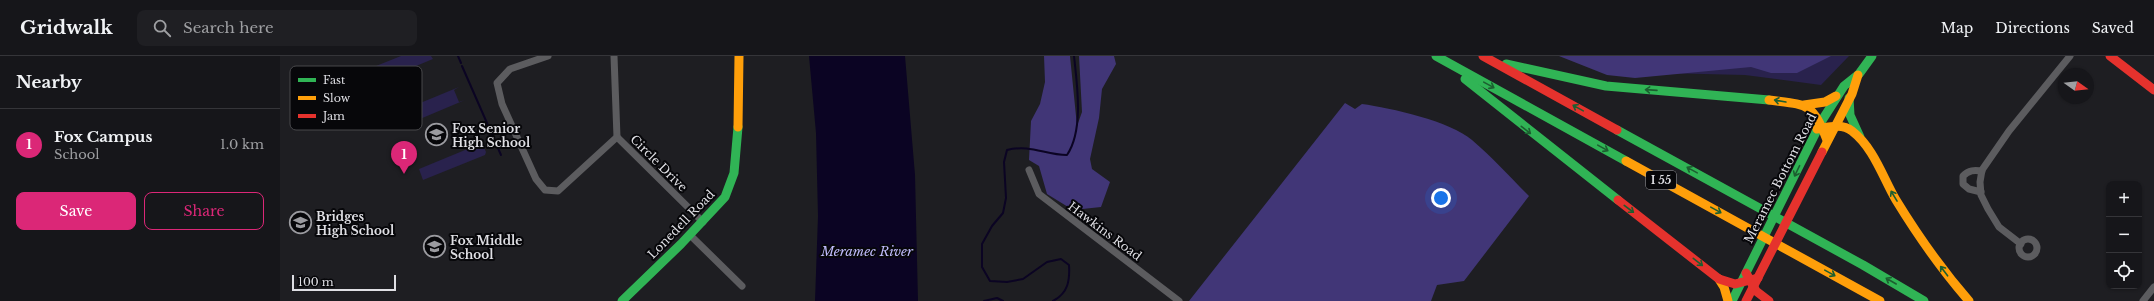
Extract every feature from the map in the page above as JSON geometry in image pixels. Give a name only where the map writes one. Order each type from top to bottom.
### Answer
[{"type":"main road","name":"Lonedell Road","points":[[622,301],[703,222],[724,197],[732,182],[736,145],[739,56]]},
{"type":"main road","name":"I 55","points":[[1483,56],[1857,261],[1924,301]]},
{"type":"main road","name":"Meramec Bottom Road","points":[[1732,301],[1740,284],[1753,276],[1800,193],[1849,98],[1859,74],[1872,56]]},
{"type":"main road","points":[[2110,56],[2154,90]]},
{"type":"main road","name":"I 55","points":[[1439,58],[1880,301]]},
{"type":"main road","points":[[1439,58],[1522,126],[1719,278],[1735,284],[1740,284]]},
{"type":"main road","points":[[1493,62],[1606,86],[1746,97],[1804,105],[1826,102],[1836,96]]},
{"type":"main road","name":"Meramec Bottom Road","points":[[1746,301],[1753,276],[1789,187],[1836,96],[1844,86],[1859,74]]},
{"type":"main road","points":[[1849,98],[1850,115],[1864,146]]},
{"type":"main road","points":[[1804,105],[1814,112],[1827,140]]},
{"type":"main road","points":[[1820,126],[1834,126],[1853,131],[1864,146],[1919,235],[1955,286],[1969,301]]},
{"type":"main road","points":[[1753,276],[1769,301]]},
{"type":"main road","points":[[1719,278],[1724,287],[1728,301]]},
{"type":"street","name":"Circle Drive","points":[[548,56],[510,69],[497,82],[502,104],[536,180],[545,190],[558,191],[617,137]]},
{"type":"street","name":"Circle Drive","points":[[614,56],[617,137],[703,222]]},
{"type":"street","points":[[2021,244],[1999,227],[1988,209],[1981,192],[1982,171],[2009,131],[2070,56]]},
{"type":"street","name":"Hawkins Road","points":[[1029,170],[1039,194],[1180,301]]},
{"type":"street","points":[[1981,192],[1969,189],[1963,184],[1963,176],[1967,172],[1974,170],[1982,171]]},
{"type":"street","points":[[690,235],[742,286]]},
{"type":"street","points":[[2143,301],[2154,287]]},
{"type":"shaded area","points":[[401,56],[431,56],[433,59],[416,66],[376,66]]},
{"type":"shaded area","points":[[1044,56],[1070,56],[1077,126],[1082,112],[1079,56],[1114,56],[1116,64],[1102,89],[1099,118],[1090,159],[1092,169],[1110,182],[1101,207],[1073,210],[1047,194],[1039,166],[1029,160],[1031,121],[1040,104],[1045,82]]},
{"type":"shaded area","points":[[1559,56],[1831,56],[1797,73],[1771,73],[1751,67],[1635,78],[1607,75]]},
{"type":"shaded area","points":[[1580,56],[1849,56],[1821,85],[1745,75],[1618,72]]},
{"type":"shaded area","points":[[459,87],[454,90],[459,102],[465,100],[422,118],[422,102]]},
{"type":"shaded area","points":[[1345,103],[1355,109],[1362,104],[1420,116],[1462,133],[1487,153],[1529,196],[1464,281],[1437,285],[1431,301],[1189,301]]},
{"type":"shaded area","points":[[482,143],[486,152],[485,155],[423,180],[419,169]]},
{"type":"water","name":"Meramec River","points":[[809,56],[905,56],[915,175],[918,301],[815,301],[818,216],[816,133]]},
{"type":"waterway","points":[[458,56],[461,63]]},
{"type":"waterway","points":[[1053,301],[1062,294],[1067,286],[1069,265],[1061,259],[1047,262],[1023,279],[1007,282],[990,281],[982,267],[982,244],[992,226],[1003,213],[1006,198],[1004,162],[1007,150],[1023,148],[1059,155],[1067,155],[1072,145],[1076,133],[1078,107],[1074,56]]},
{"type":"waterway","points":[[462,66],[501,155]]},
{"type":"waterway","points":[[984,301],[997,298],[1003,301]]},
{"type":"traffic: fast","points":[[1436,56],[1626,161]]},
{"type":"traffic: fast","points":[[1732,301],[1821,122],[1844,86],[1859,74],[1872,56]]},
{"type":"traffic: fast","points":[[1506,64],[1606,86],[1769,100]]},
{"type":"traffic: fast","points":[[1465,79],[1618,200]]},
{"type":"traffic: fast","points":[[1849,98],[1850,115],[1860,137]]},
{"type":"traffic: fast","points":[[622,301],[681,244],[725,197],[734,173],[738,127]]},
{"type":"traffic: fast","points":[[1617,130],[1863,265],[1924,301]]},
{"type":"traffic: slow","points":[[738,127],[739,56]]},
{"type":"traffic: slow","points":[[1822,152],[1852,94],[1858,75]]},
{"type":"traffic: slow","points":[[1804,105],[1825,102],[1836,96]]},
{"type":"traffic: slow","points":[[1769,100],[1792,103],[1807,108],[1817,118],[1827,140]]},
{"type":"traffic: slow","points":[[1817,129],[1840,126],[1852,131],[1860,138],[1872,155],[1896,200],[1913,227],[1940,265],[1969,301]]},
{"type":"traffic: slow","points":[[1626,161],[1880,301]]},
{"type":"traffic: slow","points":[[1719,279],[1724,287],[1728,301]]},
{"type":"traffic: jam","points":[[1483,56],[1617,130]]},
{"type":"traffic: jam","points":[[2110,56],[2154,90]]},
{"type":"traffic: jam","points":[[1746,301],[1822,152]]},
{"type":"traffic: jam","points":[[1618,200],[1719,279],[1735,284],[1758,278]]},
{"type":"traffic: jam","points":[[1746,273],[1756,291],[1769,301]]},
{"type":"place","name":"Fox Senior High School","points":[[436,135]]},
{"type":"place","name":"Fox Campus","points":[[404,174]]},
{"type":"place","name":"Bridges High School","points":[[301,223]]},
{"type":"place","name":"Fox Middle School","points":[[434,247]]}]
